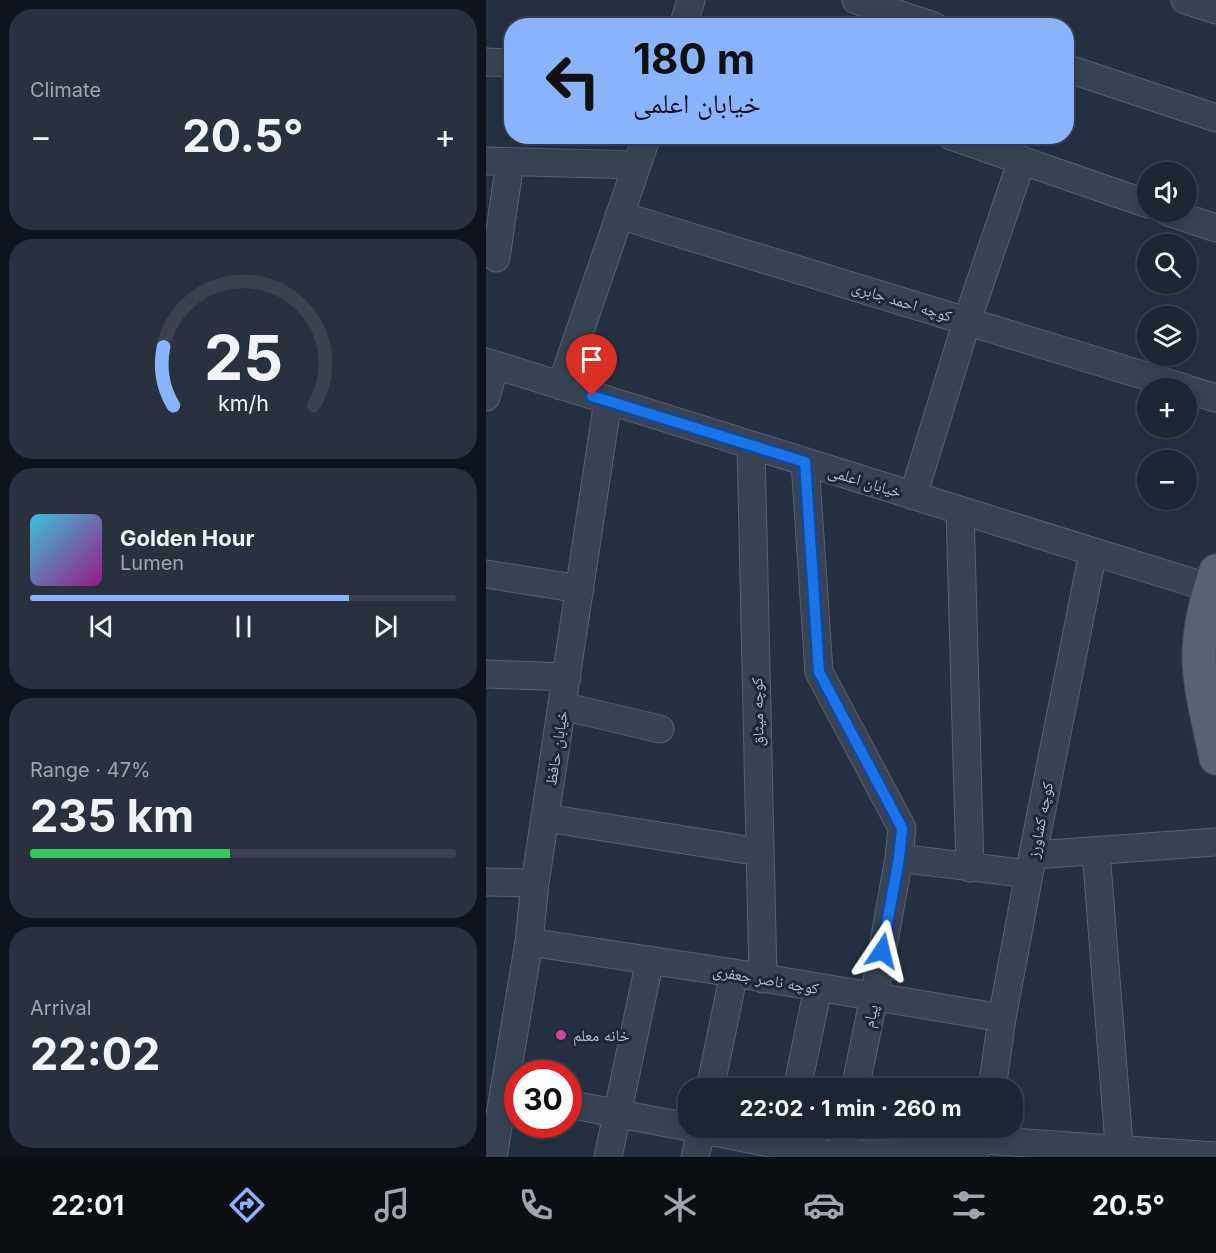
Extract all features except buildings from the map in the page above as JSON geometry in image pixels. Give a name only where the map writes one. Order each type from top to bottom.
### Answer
[{"type":"main road","points":[[1214,583],[1200,640],[1199,658],[1216,758]]},
{"type":"street","points":[[686,18],[691,0]]},
{"type":"street","points":[[856,0],[910,18]]},
{"type":"street","points":[[1185,0],[1216,10]]},
{"type":"street","points":[[486,62],[504,63]]},
{"type":"street","points":[[1074,72],[1216,118]]},
{"type":"street","points":[[561,386],[644,144]]},
{"type":"street","points":[[975,144],[1137,200]]},
{"type":"street","points":[[913,496],[967,321],[1022,160]]},
{"type":"street","points":[[496,258],[498,162],[637,165]]},
{"type":"street","name":"کوچه احمد جابری","points":[[620,215],[1151,378]]},
{"type":"street","points":[[1197,222],[1216,228]]},
{"type":"street","points":[[486,397],[491,363]]},
{"type":"street","name":"خیابان اعلمی","points":[[491,363],[1093,552],[1214,583]]},
{"type":"street","name":"کوچه احمد جابری","points":[[1197,392],[1216,398]]},
{"type":"street","name":"خیابان حافظ","points":[[493,1157],[495,1095],[529,942],[535,883],[608,400]]},
{"type":"street","name":"کوچه میثاق","points":[[751,445],[763,979]]},
{"type":"street","name":"پیام","points":[[805,462],[819,672],[902,828],[899,858],[857,1078]]},
{"type":"street","points":[[960,510],[970,868]]},
{"type":"street","name":"کوچه کشاورز","points":[[994,1078],[1002,1018],[1093,552]]},
{"type":"street","points":[[486,574],[580,589]]},
{"type":"street","points":[[486,674],[567,677]]},
{"type":"street","points":[[562,706],[660,729]]},
{"type":"street","points":[[546,818],[760,852]]},
{"type":"street","points":[[899,858],[970,868],[1031,865],[1096,850],[1216,842]]},
{"type":"street","points":[[1096,850],[1120,1153]]},
{"type":"street","points":[[486,882],[535,883]]},
{"type":"street","name":"کوچه ناصر جعفری","points":[[529,942],[1002,1018]]},
{"type":"street","points":[[608,1157],[650,960]]},
{"type":"street","points":[[712,1078],[734,974]]},
{"type":"street","points":[[799,1078],[818,988]]},
{"type":"street","points":[[582,1107],[678,1125]]},
{"type":"street","points":[[695,1157],[696,1138]]},
{"type":"street","points":[[752,1138],[830,1155],[844,1141],[973,1152],[982,1138]]},
{"type":"street","points":[[1013,1138],[1120,1153],[1216,1156]]},
{"type":"place","name":"خانه معلم","points":[[561,1035]]},
{"type":"route","points":[[592,396],[805,462],[819,672],[902,828],[899,858],[882,951]]}]
